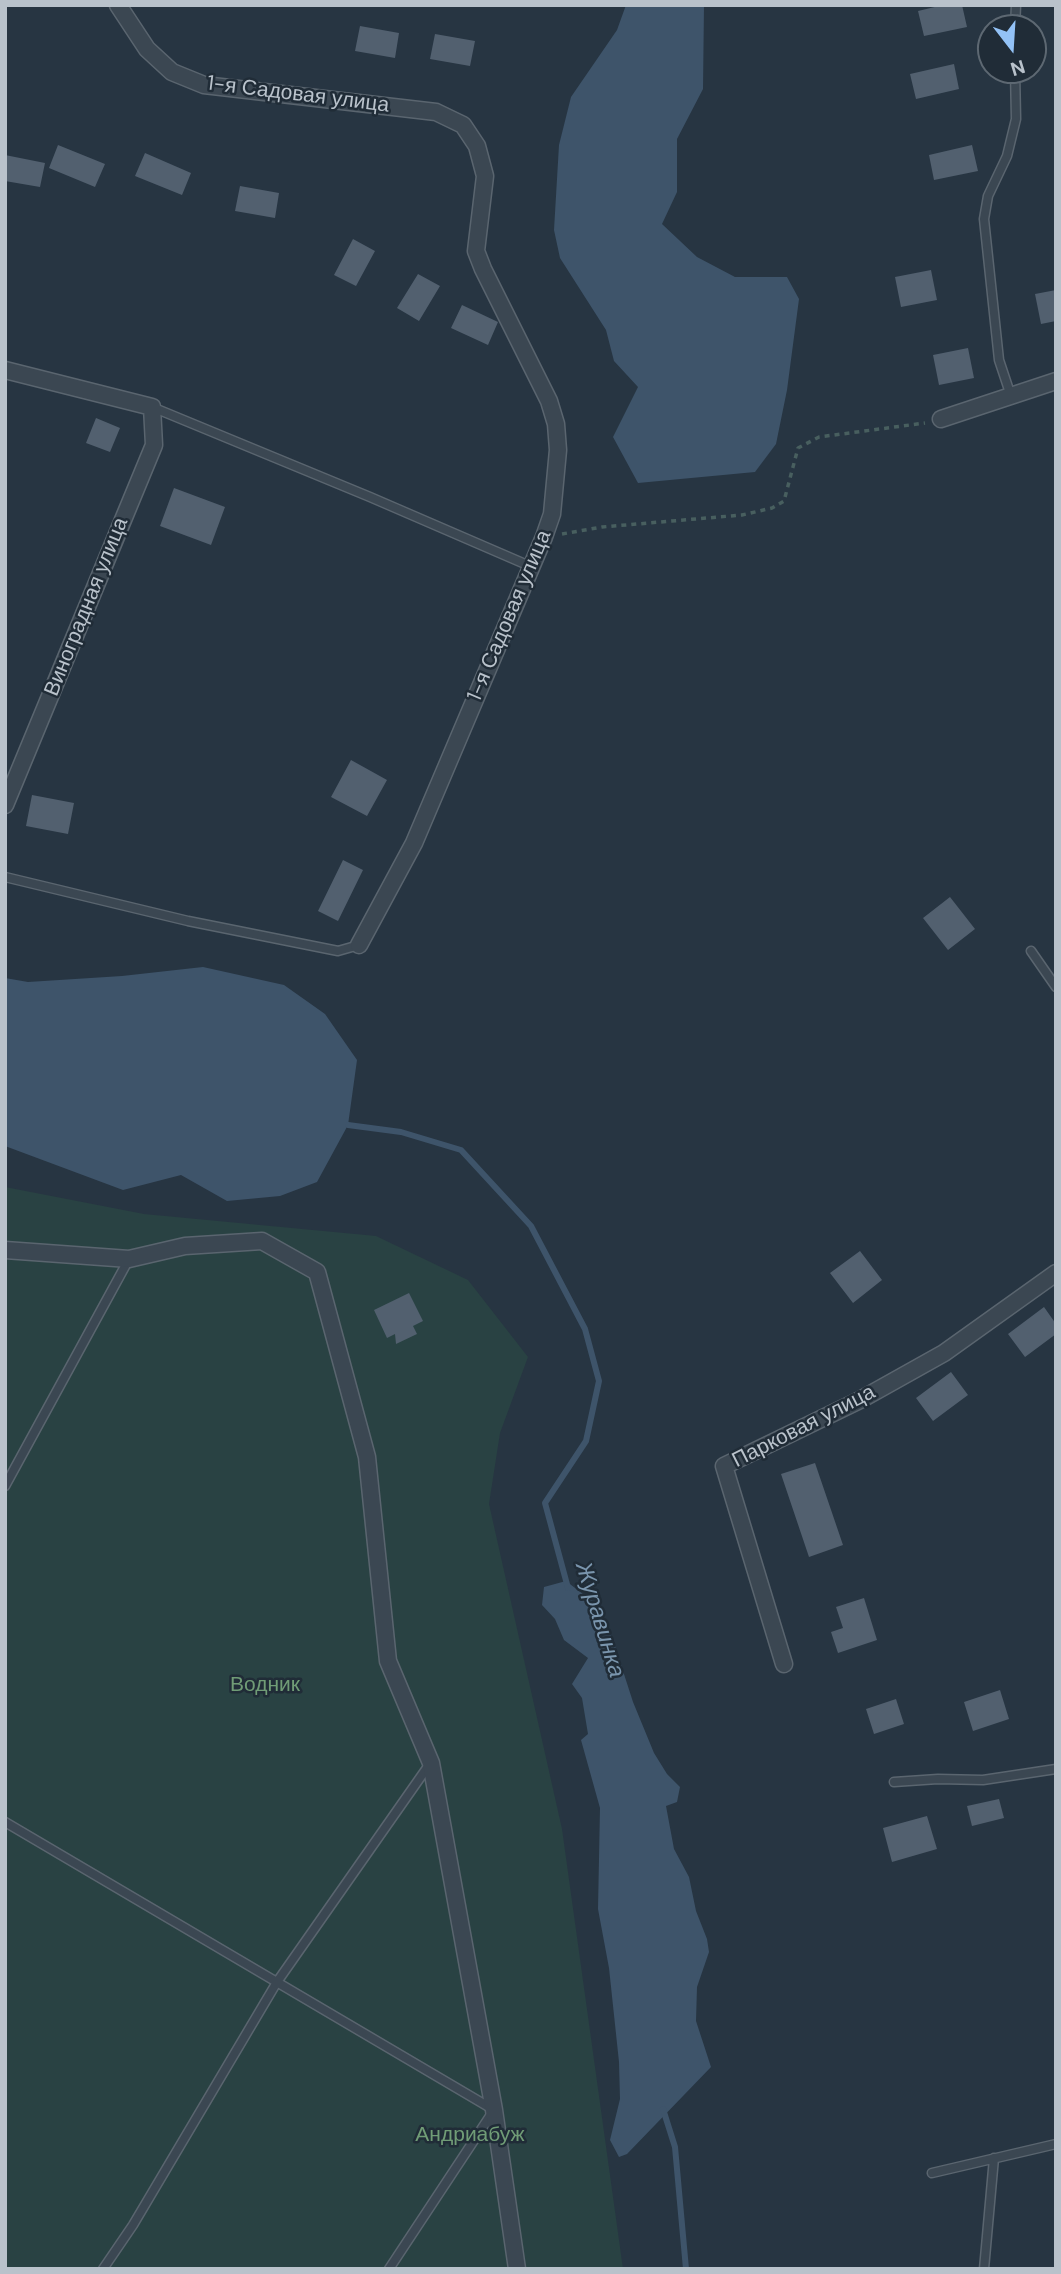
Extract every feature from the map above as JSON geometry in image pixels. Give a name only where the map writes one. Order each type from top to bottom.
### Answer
[{"type":"street","name":"1-я Садовая улица","points":[[118,5],[147,49],[172,72],[204,85],[436,112],[463,125],[477,146],[485,176],[476,251],[549,401],[556,424],[558,450],[552,514],[544,537],[414,843],[359,945]]},
{"type":"street","points":[[5,370],[152,407]]},
{"type":"street","points":[[941,419],[1056,381]]},
{"type":"street","name":"Виноградная улица","points":[[5,805],[154,445],[152,407]]},
{"type":"street","points":[[5,1250],[129,1259],[185,1246],[262,1241],[317,1272],[367,1457],[388,1661],[431,1763],[494,2110],[517,2269]]},
{"type":"street","name":"Парковая улица","points":[[784,1664],[724,1466],[860,1400],[944,1353],[1056,1273]]},
{"type":"lane","points":[[1011,396],[999,360],[984,219],[988,196],[1007,156],[1016,119],[1016,84]]},
{"type":"lane","points":[[152,407],[532,567]]},
{"type":"lane","points":[[5,877],[188,921],[338,951],[359,945]]},
{"type":"lane","points":[[1031,951],[1056,987]]},
{"type":"lane","points":[[5,1486],[129,1259]]},
{"type":"lane","points":[[103,2269],[133,2225],[277,1982],[431,1763]]},
{"type":"lane","points":[[894,1782],[984,1780],[1056,1769]]},
{"type":"lane","points":[[5,1822],[494,2110],[389,2269]]},
{"type":"lane","points":[[932,2173],[1056,2144]]},
{"type":"lane","points":[[984,2269],[994,2158]]},
{"type":"path","points":[[544,537],[602,527],[742,515],[772,508],[784,501],[798,448],[819,437],[908,427],[941,419]]},
{"type":"green space","name":"Водник","points":[[5,1187],[144,1214],[376,1236],[468,1280],[528,1357],[500,1433],[489,1504],[562,1829],[623,2269],[5,2269]]},
{"type":"water","points":[[626,5],[704,5],[703,89],[677,139],[677,192],[662,224],[697,257],[735,277],[787,277],[799,299],[787,390],[776,444],[755,472],[638,483],[613,437],[638,387],[614,361],[606,330],[560,258],[554,230],[559,145],[571,97],[617,30]]},
{"type":"water","points":[[203,967],[284,985],[325,1014],[357,1060],[348,1125],[317,1182],[280,1196],[227,1201],[181,1175],[123,1190],[5,1146],[5,978],[28,982]]},
{"type":"water","points":[[566,1581],[597,1605],[613,1640],[633,1702],[654,1753],[667,1774],[680,1787],[677,1802],[666,1806],[674,1849],[689,1877],[709,1952],[697,1987],[696,2021],[711,2067],[627,2154],[619,2157],[610,2140],[620,2099],[619,2062],[609,1968],[598,1909],[600,1808],[581,1740],[588,1734],[582,1698],[572,1684],[588,1658],[564,1640],[555,1619],[542,1605],[544,1587]]},
{"type":"building","points":[[943,5],[962,5],[967,27],[924,36],[918,11]]},
{"type":"building","points":[[360,26],[399,33],[395,58],[355,51]]},
{"type":"building","points":[[435,34],[475,41],[470,66],[430,59]]},
{"type":"building","points":[[954,64],[959,89],[916,99],[910,74]]},
{"type":"building","points":[[58,145],[105,164],[95,187],[49,168]]},
{"type":"building","points":[[972,145],[978,171],[934,180],[929,155]]},
{"type":"building","points":[[145,153],[191,173],[182,195],[135,176]]},
{"type":"building","points":[[5,155],[45,163],[40,187],[5,181]]},
{"type":"building","points":[[240,186],[279,193],[275,218],[235,211]]},
{"type":"building","points":[[353,239],[375,251],[356,286],[334,275]]},
{"type":"building","points":[[931,270],[937,300],[901,307],[895,277]]},
{"type":"building","points":[[418,274],[440,286],[419,321],[397,308]]},
{"type":"building","points":[[1056,290],[1056,321],[1041,324],[1035,294]]},
{"type":"building","points":[[462,305],[498,322],[488,345],[451,328]]},
{"type":"building","points":[[968,348],[974,378],[939,385],[933,355]]},
{"type":"building","points":[[96,418],[120,428],[110,452],[86,443]]},
{"type":"building","points":[[174,488],[225,507],[211,545],[160,526]]},
{"type":"building","points":[[351,760],[387,780],[367,816],[331,797]]},
{"type":"building","points":[[32,795],[74,803],[68,834],[26,826]]},
{"type":"building","points":[[343,860],[363,870],[338,921],[318,911]]},
{"type":"building","points":[[950,897],[975,929],[948,950],[923,918]]},
{"type":"building","points":[[860,1251],[882,1280],[853,1303],[830,1273]]},
{"type":"building","points":[[409,1293],[423,1321],[413,1326],[417,1334],[396,1344],[395,1334],[387,1338],[374,1310]]},
{"type":"building","points":[[1044,1307],[1056,1324],[1056,1334],[1025,1357],[1008,1334]]},
{"type":"building","points":[[951,1372],[968,1395],[933,1421],[916,1398]]},
{"type":"building","points":[[815,1463],[843,1545],[809,1557],[781,1474]]},
{"type":"building","points":[[864,1598],[877,1640],[838,1653],[831,1632],[843,1628],[836,1607]]},
{"type":"building","points":[[1000,1690],[1009,1719],[973,1731],[964,1702]]},
{"type":"building","points":[[896,1699],[904,1724],[874,1734],[866,1709]]},
{"type":"building","points":[[999,1799],[1004,1818],[972,1826],[967,1806]]},
{"type":"building","points":[[927,1816],[937,1849],[892,1862],[883,1828]]},
{"type":"waterway","name":"Журавинка","points":[[348,1125],[401,1132],[461,1150],[531,1226],[585,1329],[599,1381],[586,1441],[545,1503],[568,1588]]},
{"type":"waterway","name":"Журавинка","points":[[663,2109],[675,2147],[686,2269]]},
{"type":"park label","name":"Андриабуж","points":[[470,2135]]}]
